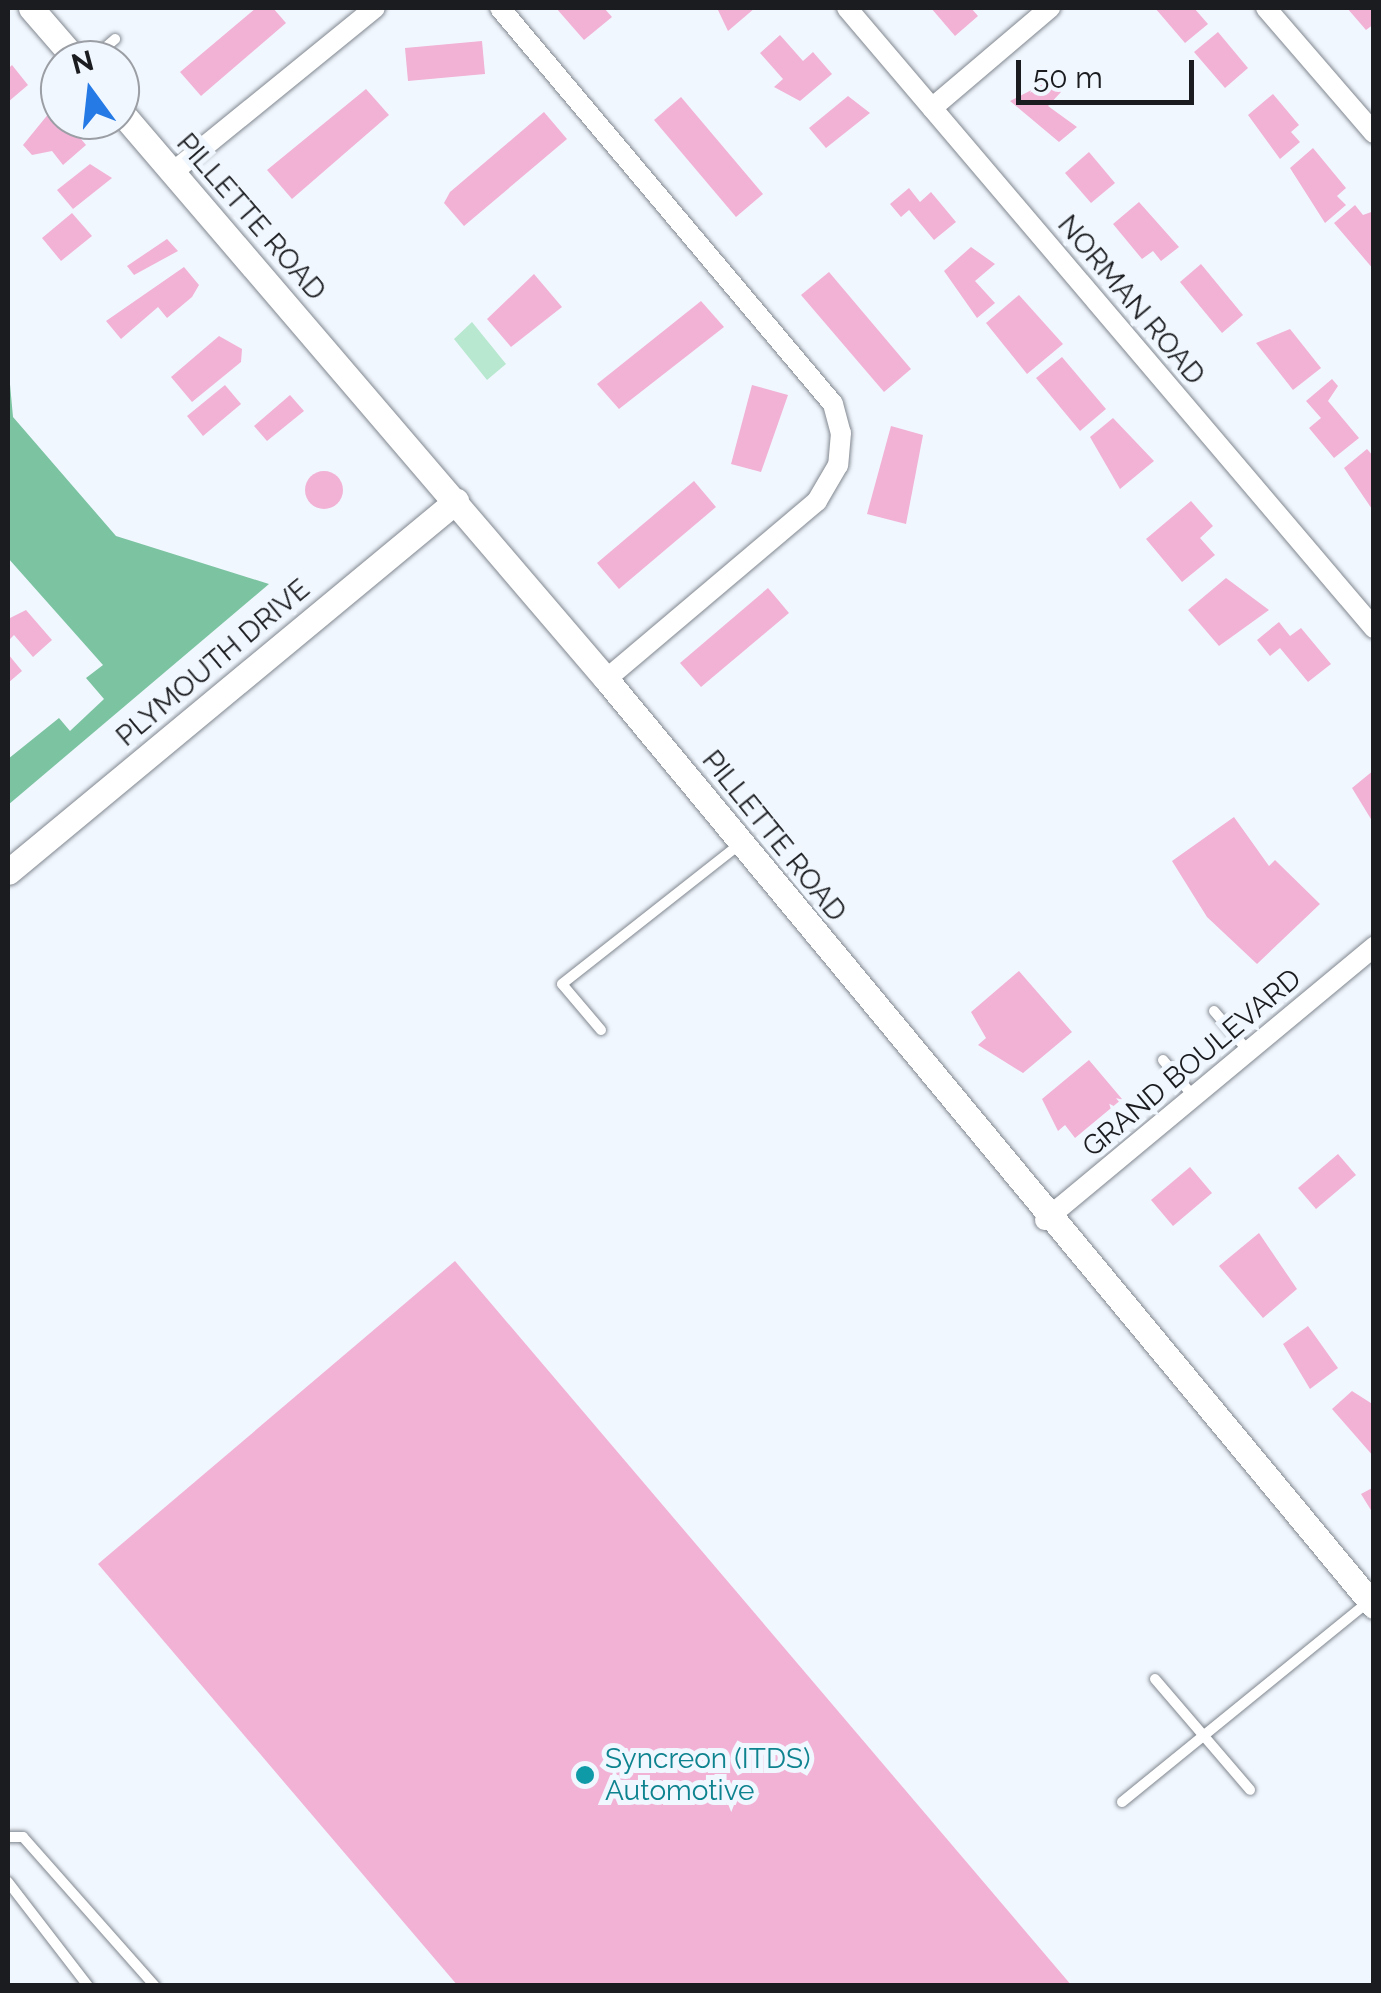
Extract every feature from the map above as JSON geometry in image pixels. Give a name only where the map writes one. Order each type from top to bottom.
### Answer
[{"type":"street","points":[[31,8],[59,40]]},
{"type":"street","points":[[173,172],[375,8]]},
{"type":"street","points":[[500,8],[833,404],[841,434],[838,464],[817,500],[606,679]]},
{"type":"street","name":"NORMAN ROAD","points":[[846,8],[1374,628]]},
{"type":"street","points":[[932,108],[1050,8]]},
{"type":"street","points":[[1266,8],[1374,133]]},
{"type":"street","name":"PILLETTE ROAD","points":[[140,134],[606,679],[1045,1220],[1371,1604]]},
{"type":"street","name":"PLYMOUTH DRIVE","points":[[8,872],[456,501]]},
{"type":"street","name":"GRAND BOULEVARD","points":[[1045,1220],[1374,947]]},
{"type":"lane","points":[[602,1030],[562,984],[742,842]]},
{"type":"lane","points":[[1214,1011],[1248,1052]]},
{"type":"lane","points":[[1163,1060],[1194,1096]]},
{"type":"lane","points":[[1122,1802],[1371,1604]]},
{"type":"lane","points":[[1154,1680],[1250,1790]]},
{"type":"lane","points":[[8,1837],[23,1837],[155,1986]]},
{"type":"lane","points":[[8,1882],[88,1986]]},
{"type":"green space","points":[[472,322],[506,364],[487,380],[454,339]]},
{"type":"green space","points":[[8,362],[13,417],[116,536],[269,584],[8,805],[8,759],[59,718],[70,731],[104,699],[86,678],[103,665],[8,558]]},
{"type":"building","points":[[256,8],[273,8],[286,23],[201,96],[180,72]]},
{"type":"building","points":[[556,8],[604,8],[612,17],[584,40]]},
{"type":"building","points":[[717,8],[755,8],[728,31]]},
{"type":"building","points":[[931,8],[971,8],[978,16],[955,36]]},
{"type":"building","points":[[1155,8],[1194,8],[1208,24],[1185,43]]},
{"type":"building","points":[[1347,8],[1374,8],[1374,24],[1366,30]]},
{"type":"building","points":[[1218,32],[1248,68],[1225,88],[1194,52]]},
{"type":"building","points":[[780,35],[803,61],[813,52],[832,74],[800,101],[774,87],[783,79],[760,53]]},
{"type":"building","points":[[482,41],[485,74],[408,81],[405,48]]},
{"type":"building","points":[[12,65],[28,85],[8,102],[8,69]]},
{"type":"building","points":[[1051,80],[1061,92],[1048,106],[1077,127],[1059,142],[1010,101]]},
{"type":"building","points":[[366,89],[389,115],[292,199],[267,170]]},
{"type":"building","points":[[1273,94],[1299,125],[1291,132],[1300,142],[1280,159],[1248,115]]},
{"type":"building","points":[[848,96],[870,113],[826,148],[809,128]]},
{"type":"building","points":[[681,97],[763,194],[736,217],[654,120]]},
{"type":"building","points":[[544,112],[567,139],[464,226],[444,203],[450,192]]},
{"type":"building","points":[[40,124],[40,140],[82,140],[86,145],[63,165],[52,151],[32,155],[23,145]]},
{"type":"building","points":[[1313,148],[1346,188],[1337,196],[1346,205],[1325,223],[1290,168]]},
{"type":"building","points":[[1089,152],[1115,183],[1091,203],[1065,173]]},
{"type":"building","points":[[90,164],[112,178],[73,209],[57,190]]},
{"type":"building","points":[[909,188],[920,202],[931,192],[956,222],[934,240],[909,210],[901,217],[890,204]]},
{"type":"building","points":[[1139,202],[1179,247],[1161,261],[1153,251],[1142,259],[1113,224]]},
{"type":"building","points":[[1355,205],[1363,215],[1374,211],[1374,270],[1334,223]]},
{"type":"building","points":[[72,213],[92,236],[61,261],[42,238]]},
{"type":"building","points":[[167,239],[178,251],[134,275],[127,266]]},
{"type":"building","points":[[971,247],[995,264],[975,281],[995,303],[977,318],[944,271]]},
{"type":"building","points":[[1201,264],[1243,315],[1222,333],[1180,282]]},
{"type":"building","points":[[184,267],[199,285],[192,297],[167,318],[158,307],[121,339],[106,321]]},
{"type":"building","points":[[829,272],[911,369],[884,392],[801,295]]},
{"type":"building","points":[[534,274],[562,307],[511,347],[487,319]]},
{"type":"building","points":[[1019,295],[1063,344],[1027,374],[986,323]]},
{"type":"building","points":[[701,301],[724,327],[619,409],[597,384]]},
{"type":"building","points":[[1290,329],[1321,368],[1293,390],[1256,343]]},
{"type":"building","points":[[219,336],[242,349],[241,362],[192,402],[171,377]]},
{"type":"building","points":[[1062,357],[1106,409],[1080,431],[1036,378]]},
{"type":"building","points":[[1332,379],[1338,386],[1328,401],[1359,438],[1334,458],[1309,428],[1321,418],[1306,401]]},
{"type":"building","points":[[225,385],[241,404],[203,436],[187,416]]},
{"type":"building","points":[[752,385],[788,395],[761,472],[731,464]]},
{"type":"building","points":[[290,395],[304,411],[267,441],[254,426]]},
{"type":"building","points":[[1113,418],[1154,461],[1120,489],[1090,437]]},
{"type":"building","points":[[891,426],[923,435],[906,524],[867,514]]},
{"type":"building","points":[[1367,449],[1374,457],[1374,512],[1344,468]]},
{"type":"building","points":[[324,471],[337,477],[343,490],[337,503],[324,509],[311,503],[305,490],[311,477]]},
{"type":"building","points":[[694,481],[716,507],[619,589],[597,563]]},
{"type":"building","points":[[1191,501],[1213,526],[1200,538],[1215,555],[1182,582],[1146,539]]},
{"type":"building","points":[[1226,578],[1269,610],[1219,646],[1188,610]]},
{"type":"building","points":[[768,588],[789,613],[701,687],[680,663]]},
{"type":"building","points":[[26,610],[52,640],[33,657],[14,635],[8,641],[8,619]]},
{"type":"building","points":[[1279,622],[1290,636],[1301,628],[1331,664],[1308,682],[1280,648],[1270,656],[1257,640]]},
{"type":"building","points":[[8,654],[22,671],[8,683]]},
{"type":"building","points":[[1374,770],[1374,824],[1352,788]]},
{"type":"building","points":[[1234,817],[1269,866],[1275,860],[1320,904],[1257,964],[1207,917],[1172,861]]},
{"type":"building","points":[[1019,971],[1072,1032],[1023,1073],[978,1045],[986,1038],[971,1012]]},
{"type":"building","points":[[1089,1060],[1122,1099],[1075,1138],[1065,1125],[1058,1131],[1042,1099]]},
{"type":"building","points":[[1338,1154],[1356,1175],[1316,1209],[1298,1188]]},
{"type":"building","points":[[1190,1167],[1212,1193],[1173,1226],[1151,1200]]},
{"type":"building","points":[[1259,1233],[1297,1289],[1263,1318],[1219,1266]]},
{"type":"building","name":"Syncreon (ITDS) Automotive","points":[[455,1261],[1072,1986],[458,1986],[98,1564]]},
{"type":"building","points":[[1308,1326],[1338,1368],[1310,1389],[1283,1344]]},
{"type":"building","points":[[1352,1391],[1374,1405],[1374,1457],[1332,1409]]},
{"type":"building","points":[[1374,1487],[1374,1515],[1361,1494]]},
{"type":"place","name":"Syncreon (ITDS) Automotive","points":[[585,1775]]}]
